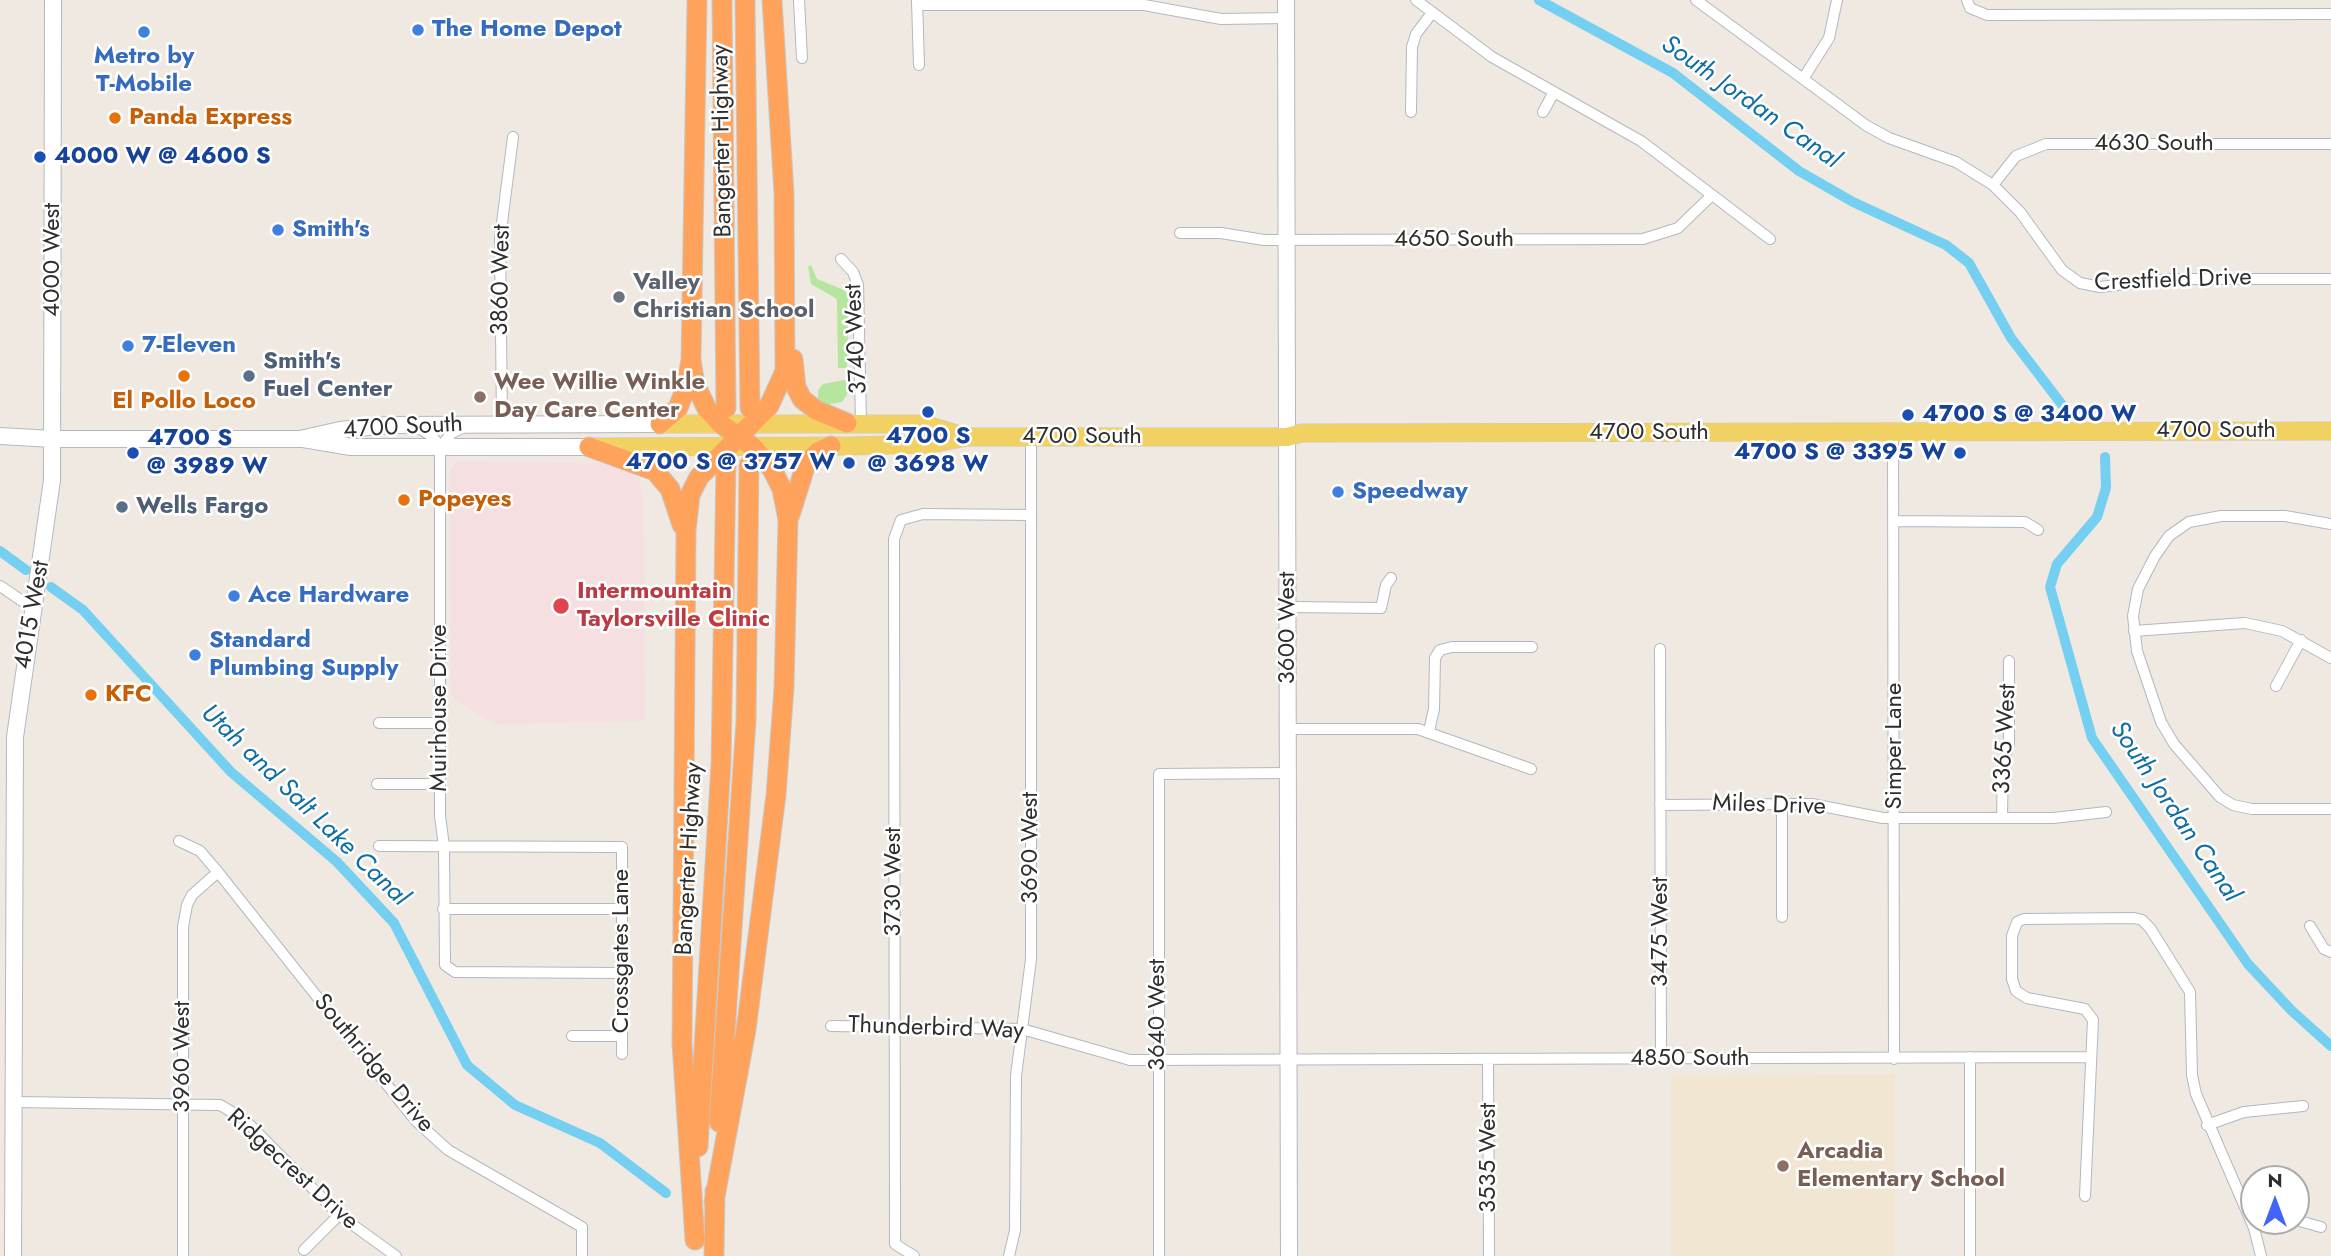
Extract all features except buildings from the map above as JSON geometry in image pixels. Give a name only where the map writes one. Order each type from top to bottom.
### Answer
[{"type":"highway","points":[[660,424],[678,408],[686,387],[691,360],[697,0]]},
{"type":"highway","name":"Bangerter Highway","points":[[714,1256],[714,1202],[746,721],[722,0]]},
{"type":"highway","name":"Bangerter Highway","points":[[695,1248],[702,1051],[738,436],[745,0]]},
{"type":"highway","points":[[695,1248],[682,1044],[685,548],[688,504],[694,486],[705,468],[769,406],[783,380],[787,361],[783,147],[772,0]]},
{"type":"highway","points":[[787,324],[799,394],[811,407],[854,423]]},
{"type":"highway","points":[[691,360],[698,392],[777,479],[785,500],[788,530],[784,688],[776,795],[748,1016],[714,1202]]},
{"type":"highway","points":[[788,530],[796,491],[806,464],[818,452],[831,446]]},
{"type":"highway","points":[[589,447],[648,467],[661,477],[677,508],[685,548]]},
{"type":"main road","name":"4700 South","points":[[589,447],[738,436],[854,423],[924,424],[967,437]]},
{"type":"main road","name":"4700 South","points":[[660,424],[831,446],[931,444],[967,437],[1287,438],[1303,433],[2331,431]]},
{"type":"street","name":"4000 West","points":[[49,519],[53,439],[53,0]]},
{"type":"street","points":[[799,0],[802,58]]},
{"type":"street","name":"3600 West","points":[[1286,0],[1289,1256]]},
{"type":"street","points":[[1416,0],[1486,53],[1630,134],[1770,239]]},
{"type":"street","name":"Crestfield Drive","points":[[1696,0],[1877,132],[1956,162],[1993,185],[2020,212],[2062,270],[2087,285],[2101,287],[2169,279],[2331,279]]},
{"type":"street","points":[[1803,79],[1829,38],[1837,0]]},
{"type":"street","points":[[919,65],[917,3],[1144,5],[1221,19],[1286,18]]},
{"type":"street","points":[[1969,4],[1986,15],[2331,14]]},
{"type":"street","points":[[1410,112],[1412,47],[1416,34],[1432,13]]},
{"type":"street","points":[[1544,112],[1554,92]]},
{"type":"street","name":"3860 West","points":[[502,424],[500,238],[513,137]]},
{"type":"street","name":"4630 South","points":[[1993,185],[2016,156],[2046,144],[2331,144]]},
{"type":"street","name":"4650 South","points":[[1180,233],[1221,233],[1252,240],[1643,239],[1678,228],[1693,217],[1712,195]]},
{"type":"street","name":"3740 West","points":[[841,258],[853,272],[858,285],[854,423]]},
{"type":"street","points":[[407,425],[427,432],[440,447],[452,433],[475,424]]},
{"type":"street","name":"4700 South","points":[[300,439],[343,429],[407,425],[660,424]]},
{"type":"street","name":"Simper Lane","points":[[1894,432],[1894,1059]]},
{"type":"street","name":"4700 South","points":[[0,436],[53,439],[300,439],[351,447],[589,447]]},
{"type":"street","name":"3690 West","points":[[1009,1256],[1015,1230],[1015,1091],[1031,959],[1031,438]]},
{"type":"street","name":"Muirhouse Drive","points":[[440,447],[440,784],[446,969],[455,972],[622,973]]},
{"type":"street","name":"3730 West","points":[[914,1256],[895,1244],[894,539],[901,520],[923,514],[1030,514]]},
{"type":"street","points":[[2331,524],[2285,516],[2221,516],[2189,522],[2169,536],[2143,578],[2134,602],[2137,651],[2161,722],[2174,744],[2220,797],[2233,805],[2252,809],[2331,809]]},
{"type":"street","name":"4015 West","points":[[13,1256],[7,1102],[15,737],[49,519]]},
{"type":"street","points":[[1894,521],[2025,522],[2038,530]]},
{"type":"street","points":[[1287,607],[1381,608],[1385,585],[1391,578]]},
{"type":"street","points":[[0,586],[34,609]]},
{"type":"street","points":[[2134,631],[2245,623],[2262,625],[2301,640],[2331,658]]},
{"type":"street","points":[[2276,686],[2301,640]]},
{"type":"street","points":[[1429,731],[1434,709],[1434,664],[1440,650],[1452,647],[1532,647]]},
{"type":"street","name":"3475 West","points":[[1660,649],[1661,1059]]},
{"type":"street","name":"3365 West","points":[[2002,817],[2003,765],[2009,743],[2009,661]]},
{"type":"street","points":[[379,723],[440,723]]},
{"type":"street","points":[[1287,729],[1408,728],[1429,731],[1531,769]]},
{"type":"street","name":"3640 West","points":[[1159,1256],[1159,774],[1287,774]]},
{"type":"street","points":[[377,784],[440,784]]},
{"type":"street","points":[[1782,804],[1782,917]]},
{"type":"street","name":"Miles Drive","points":[[1660,805],[1826,805],[1859,815],[1896,817],[2053,818],[2106,812]]},
{"type":"street","name":"Southridge Drive","points":[[179,841],[200,851],[218,872],[415,1120],[448,1150],[582,1227],[582,1256]]},
{"type":"street","points":[[379,846],[444,846]]},
{"type":"street","name":"Crossgates Lane","points":[[444,846],[622,847],[622,1054]]},
{"type":"street","name":"3960 West","points":[[183,1256],[184,915],[192,895],[218,872]]},
{"type":"street","points":[[443,909],[622,909]]},
{"type":"street","points":[[2085,1196],[2093,1027],[2090,1013],[2077,1006],[2027,998],[2016,991],[2012,979],[2013,928],[2017,922],[2031,918],[2143,920],[2190,992],[2192,1075],[2207,1125],[2240,1196]]},
{"type":"street","points":[[2311,926],[2324,949],[2331,952]]},
{"type":"street","name":"Thunderbird Way","points":[[831,1026],[1022,1029],[1104,1055],[1130,1060],[1289,1060]]},
{"type":"street","points":[[572,1036],[622,1036]]},
{"type":"street","points":[[1970,1057],[1970,1256]]},
{"type":"street","name":"4850 South","points":[[1289,1060],[2091,1057]]},
{"type":"street","name":"3535 West","points":[[1488,1059],[1489,1256]]},
{"type":"street","name":"Ridgecrest Drive","points":[[7,1102],[220,1105],[233,1111],[339,1214],[396,1256]]},
{"type":"street","points":[[2207,1125],[2244,1112],[2303,1106]]},
{"type":"street","points":[[304,1250],[339,1214]]},
{"type":"street","points":[[2310,1224],[2321,1227]]},
{"type":"street","points":[[2256,1235],[2261,1256]]},
{"type":"shaded area","points":[[456,461],[621,464],[639,478],[643,500],[645,721],[494,724],[451,696],[449,472]]},
{"type":"shaded area","name":"Arcadia Elementary School","points":[[1895,1074],[1895,1256],[1671,1256],[1671,1076]]},
{"type":"green space","points":[[811,265],[817,279],[844,290],[849,296],[847,368],[838,368],[837,299],[811,284],[808,266]]},
{"type":"green space","points":[[849,379],[848,393],[842,402],[818,406],[818,390],[823,384]]},
{"type":"waterway","name":"South Jordan Canal","points":[[1539,0],[1673,73],[1799,171],[1853,202],[1946,245],[1969,263],[2011,338],[2063,406]]},
{"type":"waterway","name":"South Jordan Canal","points":[[2105,457],[2106,488],[2097,517],[2057,564],[2050,587],[2092,738],[2248,964],[2291,1010],[2331,1046]]},
{"type":"waterway","name":"Utah and Salt Lake Canal","points":[[0,551],[26,570]]},
{"type":"waterway","name":"Utah and Salt Lake Canal","points":[[51,587],[83,610],[231,772],[337,862],[394,923],[467,1065],[515,1105],[600,1143],[666,1193]]},
{"type":"place","name":"The Home Depot","points":[[418,30]]},
{"type":"place","name":"Metro by T-Mobile","points":[[144,32]]},
{"type":"place","name":"Panda Express","points":[[115,118]]},
{"type":"place","name":"4000 W @ 4600 S","points":[[40,157]]},
{"type":"place","name":"Smith's","points":[[278,230]]},
{"type":"place","name":"Valley Christian School","points":[[619,297]]},
{"type":"place","name":"7-Eleven","points":[[128,346]]},
{"type":"place","name":"El Pollo Loco","points":[[184,376]]},
{"type":"place","name":"Smith's Fuel Center","points":[[249,376]]},
{"type":"place","name":"Wee Willie Winkle Day Care Center","points":[[480,397]]},
{"type":"place","name":"4700 S @ 3698 W","points":[[928,412]]},
{"type":"place","name":"4700 S @ 3400 W","points":[[1908,415]]},
{"type":"place","name":"4700 S @ 3989 W","points":[[133,453]]},
{"type":"place","name":"4700 S @ 3395 W","points":[[1960,453]]},
{"type":"place","name":"4700 S @ 3757 W","points":[[849,463]]},
{"type":"place","name":"Speedway","points":[[1338,492]]},
{"type":"place","name":"Popeyes","points":[[404,500]]},
{"type":"place","name":"Wells Fargo","points":[[122,507]]},
{"type":"place","name":"Ace Hardware","points":[[234,596]]},
{"type":"place","name":"Intermountain Taylorsville Clinic","points":[[561,606]]},
{"type":"place","name":"Standard Plumbing Supply","points":[[195,655]]},
{"type":"place","name":"KFC","points":[[91,695]]},
{"type":"place","name":"Arcadia Elementary School","points":[[1783,1166]]}]
